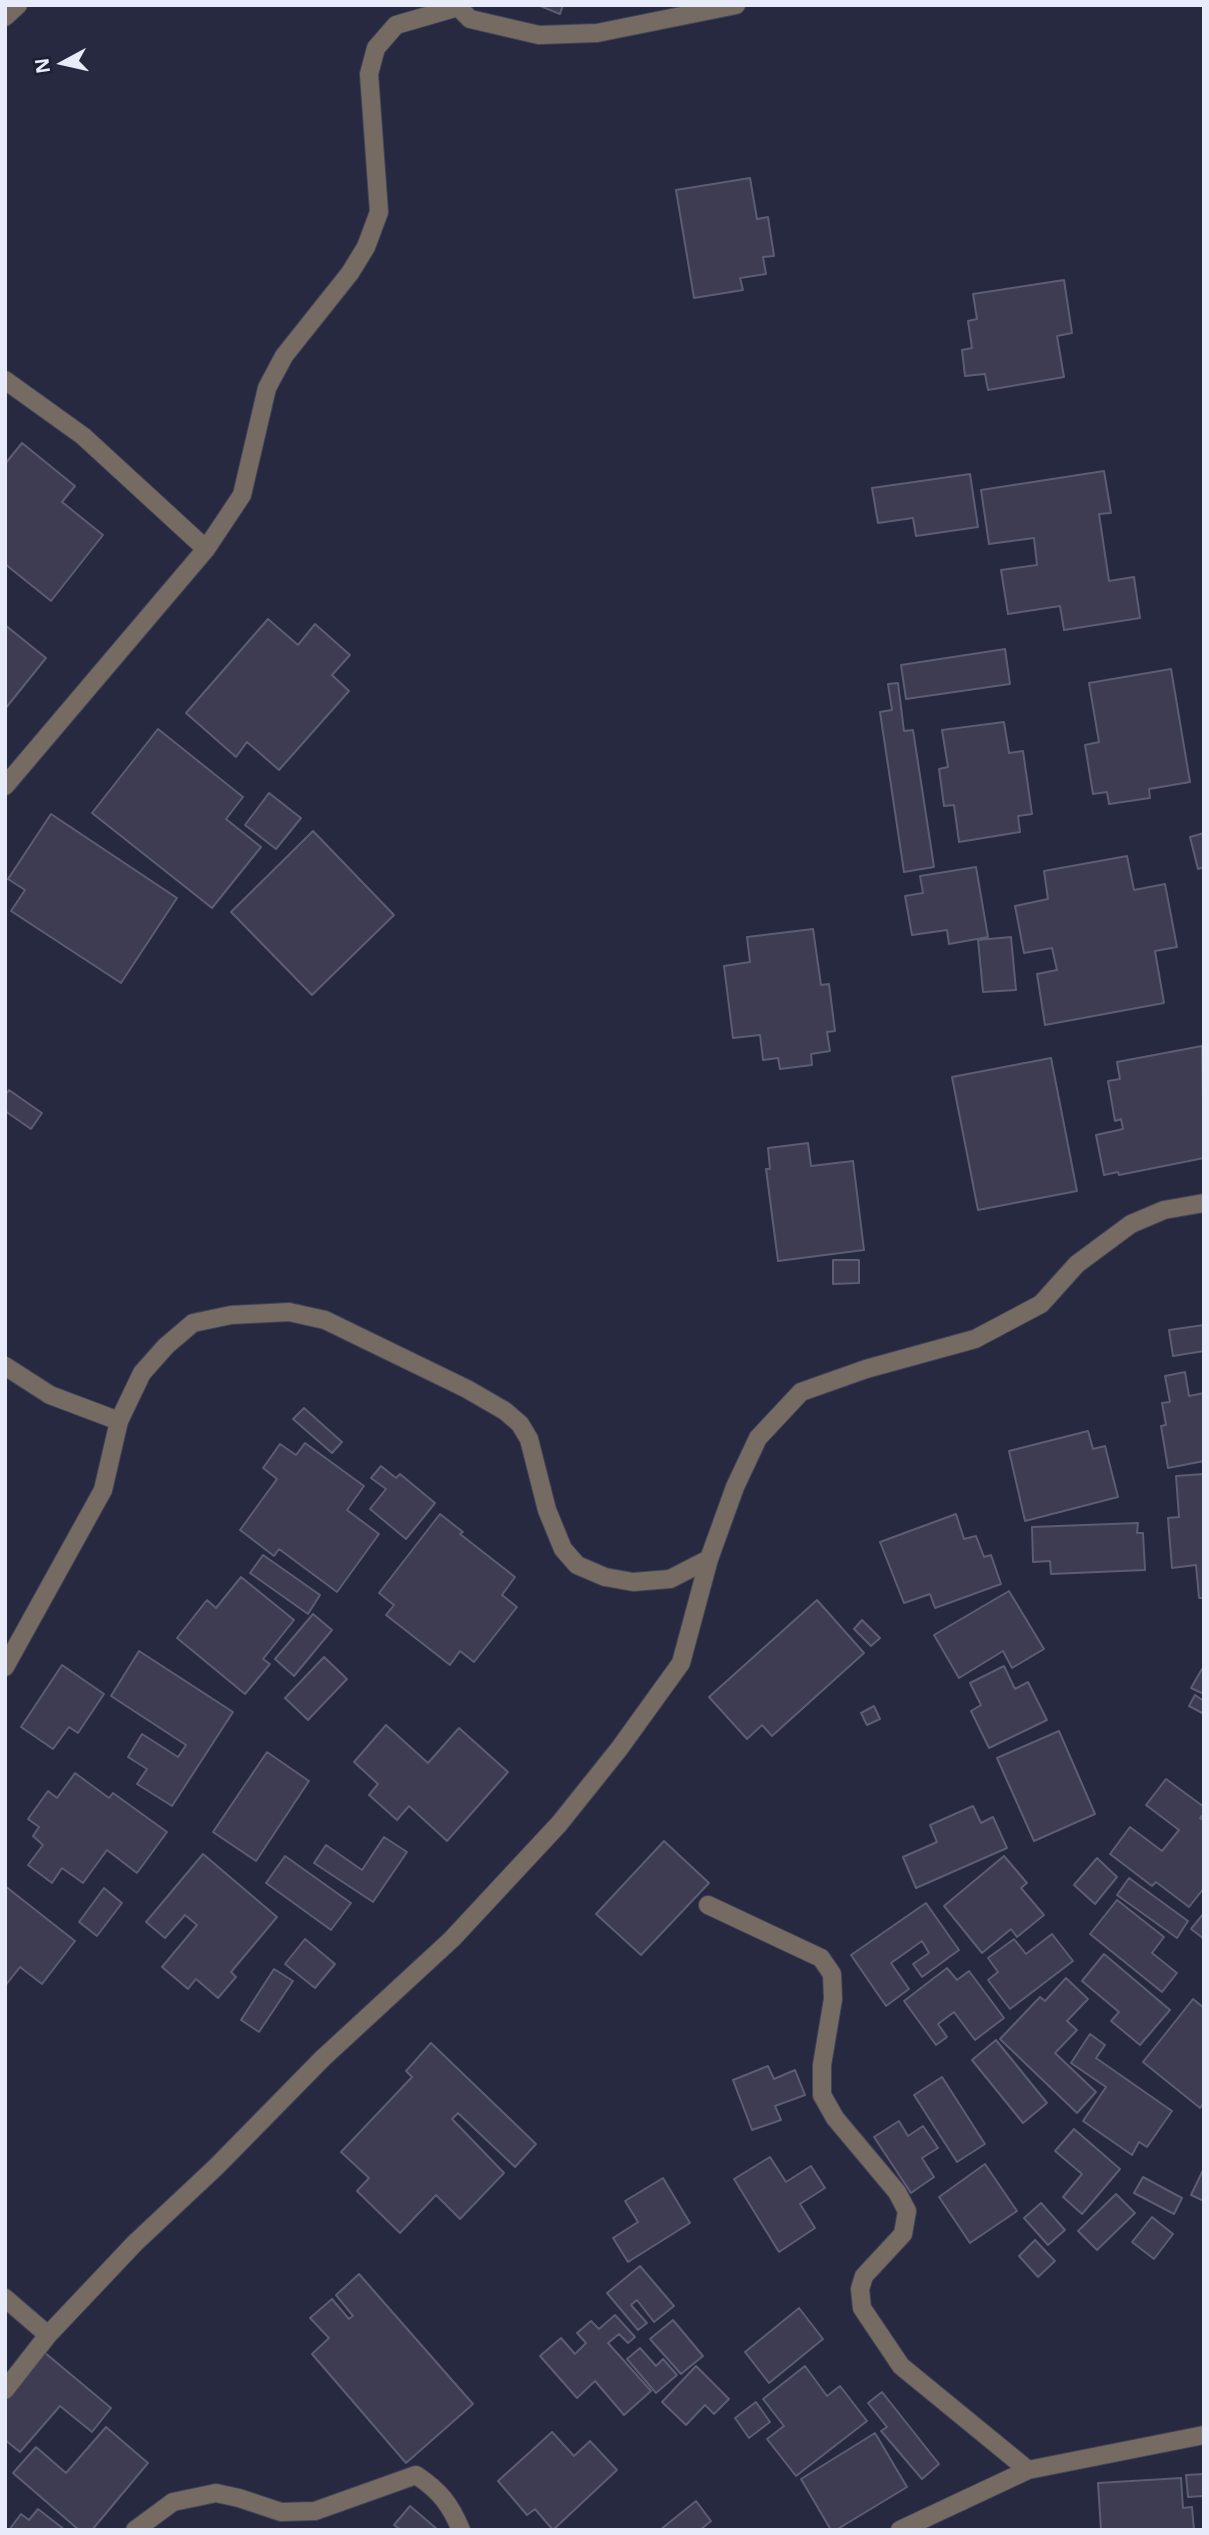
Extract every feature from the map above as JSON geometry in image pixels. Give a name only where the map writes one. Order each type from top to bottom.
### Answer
[{"type":"street","points":[[5,17],[18,5]]},
{"type":"street","points":[[5,786],[206,549],[242,495],[267,388],[284,356],[350,273],[366,247],[379,212],[369,74],[376,48],[396,25],[457,6],[470,19],[539,36],[597,33],[736,5]]},
{"type":"street","points":[[5,380],[83,436],[206,549]]},
{"type":"street","points":[[5,2390],[48,2335],[135,2243],[216,2167],[323,2058],[452,1938],[559,1824],[619,1749],[681,1663],[709,1559],[734,1487],[758,1438],[801,1392],[866,1369],[975,1339],[1041,1304],[1077,1264],[1131,1224],[1164,1210],[1204,1203]]},
{"type":"street","points":[[5,1668],[103,1490],[119,1420],[142,1373],[166,1346],[192,1323],[231,1315],[289,1312],[325,1320],[467,1389],[505,1411],[520,1424],[529,1439],[551,1520],[563,1549],[577,1565],[605,1577],[634,1582],[670,1579],[709,1559]]},
{"type":"street","points":[[5,1366],[50,1395],[119,1420]]},
{"type":"street","points":[[708,1905],[821,1958],[832,1974],[833,1999],[822,2065],[822,2095],[835,2118],[897,2192],[907,2211],[903,2234],[864,2276],[860,2289],[862,2308],[901,2365],[1028,2470]]},
{"type":"street","points":[[5,2298],[48,2335]]},
{"type":"street","points":[[900,2530],[1028,2470],[1204,2435]]},
{"type":"street","points":[[135,2530],[173,2502],[216,2493],[281,2512],[315,2511],[416,2475],[430,2484],[450,2504],[461,2530]]},
{"type":"building","points":[[538,5],[563,5],[560,14]]},
{"type":"building","points":[[750,178],[757,219],[768,217],[774,256],[763,257],[766,274],[740,278],[743,290],[694,298],[676,190]]},
{"type":"building","points":[[1064,280],[1072,333],[1057,336],[1064,377],[988,390],[985,374],[965,376],[962,350],[972,348],[968,321],[977,319],[973,294]]},
{"type":"building","points":[[22,443],[75,486],[62,502],[103,535],[51,601],[5,564],[5,464]]},
{"type":"building","points":[[1104,471],[1111,513],[1099,514],[1109,581],[1134,577],[1140,618],[1064,630],[1060,606],[1008,614],[1001,570],[1037,565],[1034,538],[989,544],[981,490]]},
{"type":"building","points":[[970,474],[978,527],[916,536],[913,518],[878,523],[872,488]]},
{"type":"building","points":[[268,619],[298,645],[315,624],[350,655],[332,675],[349,691],[279,770],[247,742],[236,757],[186,713]]},
{"type":"building","points":[[5,625],[46,658],[5,709]]},
{"type":"building","points":[[1005,649],[1010,684],[906,699],[901,665]]},
{"type":"building","points":[[1171,669],[1190,782],[1149,789],[1150,798],[1109,804],[1107,792],[1093,794],[1085,745],[1099,742],[1089,683]]},
{"type":"building","points":[[898,683],[904,731],[913,730],[934,867],[904,872],[880,712],[892,710],[888,684]]},
{"type":"building","points":[[1004,722],[1009,753],[1023,751],[1032,814],[1018,816],[1020,832],[959,842],[954,805],[944,806],[939,769],[948,767],[942,730]]},
{"type":"building","points":[[158,729],[243,797],[226,819],[261,847],[212,908],[92,813]]},
{"type":"building","points":[[269,793],[301,818],[276,849],[245,825]]},
{"type":"building","points":[[51,814],[177,898],[121,983],[11,911],[25,890],[8,879]]},
{"type":"building","points":[[313,831],[394,915],[312,995],[231,912]]},
{"type":"building","points":[[1204,833],[1204,867],[1198,869],[1190,837]]},
{"type":"building","points":[[1127,856],[1134,890],[1165,884],[1177,947],[1155,951],[1164,1003],[1045,1025],[1037,974],[1057,970],[1052,948],[1024,953],[1015,906],[1048,899],[1044,871]]},
{"type":"building","points":[[976,867],[988,937],[949,944],[947,930],[912,935],[905,896],[923,893],[920,876]]},
{"type":"building","points":[[813,929],[821,985],[829,984],[835,1031],[827,1032],[830,1051],[811,1054],[812,1065],[780,1069],[778,1058],[763,1060],[760,1035],[733,1038],[724,966],[750,962],[747,937]]},
{"type":"building","points":[[1011,937],[1016,990],[983,992],[978,940]]},
{"type":"building","points":[[1202,1046],[1204,1158],[1119,1175],[1118,1172],[1104,1175],[1096,1135],[1123,1129],[1121,1119],[1115,1121],[1108,1081],[1120,1079],[1117,1062]]},
{"type":"building","points":[[1051,1058],[1077,1191],[978,1210],[952,1077]]},
{"type":"building","points":[[9,1090],[42,1113],[31,1129],[5,1111],[5,1096]]},
{"type":"building","points":[[808,1143],[811,1166],[853,1161],[864,1250],[778,1261],[766,1169],[770,1169],[768,1148]]},
{"type":"building","points":[[833,1260],[859,1260],[859,1283],[833,1284]]},
{"type":"building","points":[[1204,1325],[1204,1351],[1173,1356],[1169,1330]]},
{"type":"building","points":[[1185,1372],[1189,1396],[1204,1393],[1204,1461],[1168,1468],[1161,1426],[1166,1425],[1162,1403],[1170,1402],[1165,1376]]},
{"type":"building","points":[[304,1408],[342,1442],[332,1453],[293,1419]]},
{"type":"building","points":[[1088,1431],[1093,1449],[1105,1446],[1118,1497],[1025,1521],[1009,1451]]},
{"type":"building","points":[[305,1443],[364,1486],[347,1510],[379,1534],[337,1592],[279,1549],[274,1556],[240,1530],[277,1479],[263,1468],[280,1444],[296,1455]]},
{"type":"building","points":[[381,1466],[396,1478],[400,1474],[435,1503],[406,1539],[370,1509],[386,1489],[371,1478]]},
{"type":"building","points":[[1204,1474],[1204,1598],[1199,1598],[1196,1565],[1172,1568],[1168,1518],[1179,1517],[1176,1476]]},
{"type":"building","points":[[440,1514],[463,1532],[460,1534],[515,1577],[502,1595],[517,1607],[474,1662],[460,1651],[450,1665],[386,1615],[394,1605],[379,1593]]},
{"type":"building","points":[[956,1514],[964,1539],[976,1536],[984,1557],[991,1555],[1001,1584],[935,1608],[930,1594],[904,1603],[880,1542]]},
{"type":"building","points":[[1138,1523],[1137,1533],[1143,1533],[1145,1570],[1051,1574],[1050,1561],[1033,1562],[1032,1527]]},
{"type":"building","points":[[263,1555],[320,1595],[308,1614],[250,1573]]},
{"type":"building","points":[[241,1577],[294,1620],[263,1659],[270,1664],[245,1694],[177,1638],[207,1600],[216,1608]]},
{"type":"building","points":[[1009,1591],[1044,1649],[1012,1668],[1003,1651],[959,1678],[934,1635]]},
{"type":"building","points":[[817,1600],[864,1653],[772,1736],[762,1725],[747,1739],[709,1697]]},
{"type":"building","points":[[313,1614],[332,1630],[294,1676],[275,1659]]},
{"type":"building","points":[[862,1620],[880,1638],[871,1646],[854,1629]]},
{"type":"building","points":[[139,1651],[233,1712],[172,1806],[137,1784],[147,1769],[128,1757],[142,1734],[178,1757],[186,1745],[111,1696]]},
{"type":"building","points":[[324,1657],[347,1679],[308,1720],[285,1698]]},
{"type":"building","points":[[62,1665],[104,1694],[78,1733],[69,1727],[53,1749],[21,1727]]},
{"type":"building","points":[[1004,1666],[1015,1689],[1028,1682],[1047,1720],[989,1748],[971,1711],[981,1705],[970,1683]]},
{"type":"building","points":[[1202,1669],[1204,1670],[1204,1694],[1191,1688]]},
{"type":"building","points":[[1195,1695],[1204,1701],[1204,1714],[1189,1706]]},
{"type":"building","points":[[874,1706],[880,1719],[867,1725],[861,1713]]},
{"type":"building","points":[[386,1725],[428,1763],[459,1728],[508,1772],[447,1841],[409,1806],[397,1820],[369,1795],[378,1784],[354,1762]]},
{"type":"building","points":[[1059,1731],[1095,1814],[1034,1841],[997,1758]]},
{"type":"building","points":[[267,1752],[309,1781],[256,1861],[213,1832]]},
{"type":"building","points":[[75,1773],[109,1798],[113,1793],[167,1832],[137,1873],[107,1850],[83,1883],[62,1868],[52,1883],[28,1865],[43,1845],[33,1836],[39,1827],[28,1819],[48,1791],[57,1798]]},
{"type":"building","points":[[1166,1779],[1204,1807],[1204,1814],[1200,1818],[1204,1821],[1204,1888],[1189,1907],[1156,1882],[1152,1886],[1110,1854],[1130,1827],[1162,1851],[1179,1830],[1146,1805]]},
{"type":"building","points":[[973,1806],[981,1823],[993,1817],[1007,1848],[916,1888],[903,1857],[937,1842],[930,1825]]},
{"type":"building","points":[[384,1837],[407,1852],[373,1902],[314,1863],[326,1845],[362,1870]]},
{"type":"building","points":[[664,1841],[709,1883],[641,1955],[596,1914]]},
{"type":"building","points":[[203,1854],[277,1917],[231,1972],[236,1977],[218,1998],[196,1979],[188,1989],[162,1967],[197,1925],[185,1915],[165,1938],[146,1922]]},
{"type":"building","points":[[285,1856],[351,1903],[331,1930],[266,1883]]},
{"type":"building","points":[[1004,1856],[1027,1883],[1021,1888],[1044,1915],[1017,1937],[1011,1929],[982,1953],[944,1906]]},
{"type":"building","points":[[1097,1858],[1117,1877],[1095,1904],[1074,1885]]},
{"type":"building","points":[[1129,1878],[1188,1921],[1177,1938],[1117,1895]]},
{"type":"building","points":[[5,1886],[75,1941],[42,1984],[20,1967],[5,1986]]},
{"type":"building","points":[[104,1888],[122,1903],[97,1936],[79,1922]]},
{"type":"building","points":[[1117,1900],[1164,1937],[1152,1953],[1177,1973],[1162,1992],[1090,1934]]},
{"type":"building","points":[[926,1903],[959,1950],[922,1977],[913,1964],[929,1953],[922,1941],[891,1963],[909,1989],[886,2006],[851,1955]]},
{"type":"building","points":[[1204,1913],[1204,1939],[1191,1929]]},
{"type":"building","points":[[1052,1934],[1073,1961],[1010,2009],[988,1980],[998,1972],[988,1958],[1014,1939],[1026,1954]]},
{"type":"building","points":[[305,1939],[335,1964],[315,1988],[285,1964]]},
{"type":"building","points":[[1104,1954],[1170,2010],[1140,2045],[1111,2021],[1119,2012],[1082,1981]]},
{"type":"building","points":[[947,1968],[957,1980],[969,1971],[1004,2018],[975,2040],[954,2012],[938,2024],[947,2037],[936,2045],[904,2001]]},
{"type":"building","points":[[274,1969],[293,1981],[259,2032],[241,2020]]},
{"type":"building","points":[[1066,1978],[1088,1999],[1067,2021],[1077,2030],[1055,2053],[1096,2092],[1077,2113],[1000,2039],[1040,1997],[1045,2001]]},
{"type":"building","points":[[1193,1999],[1204,2008],[1204,2103],[1200,2108],[1143,2062]]},
{"type":"building","points":[[1090,2034],[1105,2045],[1096,2058],[1172,2111],[1147,2147],[1139,2142],[1132,2155],[1083,2121],[1106,2087],[1071,2063]]},
{"type":"building","points":[[996,2040],[1047,2103],[1023,2123],[972,2060]]},
{"type":"building","points":[[431,2043],[536,2144],[515,2167],[458,2113],[452,2119],[504,2173],[460,2219],[436,2195],[400,2233],[357,2191],[369,2178],[341,2152],[412,2077],[406,2071]]},
{"type":"building","points":[[768,2066],[774,2079],[795,2070],[805,2095],[775,2106],[781,2120],[752,2130],[733,2080]]},
{"type":"building","points":[[942,2077],[985,2144],[957,2162],[914,2095]]},
{"type":"building","points":[[899,2121],[908,2136],[923,2126],[938,2148],[922,2158],[934,2177],[911,2193],[874,2137]]},
{"type":"building","points":[[1074,2129],[1120,2169],[1082,2214],[1063,2197],[1082,2174],[1055,2151]]},
{"type":"building","points":[[770,2157],[786,2182],[811,2166],[825,2188],[800,2204],[815,2228],[779,2252],[734,2179]]},
{"type":"building","points":[[985,2164],[1017,2211],[970,2243],[939,2197]]},
{"type":"building","points":[[1204,2168],[1204,2201],[1191,2195]]},
{"type":"building","points":[[1143,2177],[1182,2198],[1174,2214],[1134,2193]]},
{"type":"building","points":[[663,2178],[690,2223],[628,2262],[613,2238],[638,2222],[625,2201]]},
{"type":"building","points":[[1116,2194],[1135,2213],[1097,2250],[1078,2231]]},
{"type":"building","points":[[1041,2203],[1065,2230],[1048,2245],[1024,2218]]},
{"type":"building","points":[[1152,2217],[1173,2234],[1154,2259],[1132,2242]]},
{"type":"building","points":[[1035,2240],[1055,2261],[1038,2277],[1019,2256]]},
{"type":"building","points":[[640,2266],[674,2306],[654,2322],[637,2300],[631,2305],[647,2323],[638,2330],[607,2293]]},
{"type":"building","points":[[359,2274],[473,2404],[406,2463],[312,2354],[329,2338],[310,2318],[332,2299],[349,2319],[353,2316],[336,2295]]},
{"type":"building","points":[[799,2308],[823,2339],[769,2383],[745,2352]]},
{"type":"building","points":[[615,2315],[635,2337],[628,2343],[619,2334],[608,2343],[651,2391],[624,2415],[595,2381],[577,2398],[540,2356],[561,2338],[575,2354],[586,2343],[577,2333],[591,2321],[599,2329]]},
{"type":"building","points":[[673,2320],[703,2356],[681,2374],[650,2339]]},
{"type":"building","points":[[640,2348],[656,2366],[663,2359],[677,2375],[656,2393],[627,2359]]},
{"type":"building","points":[[44,2352],[111,2408],[92,2432],[60,2406],[20,2452],[5,2440],[5,2399]]},
{"type":"building","points":[[696,2366],[729,2399],[714,2414],[705,2405],[686,2425],[662,2402]]},
{"type":"building","points":[[805,2366],[827,2396],[840,2386],[867,2421],[796,2476],[767,2439],[784,2426],[763,2399]]},
{"type":"building","points":[[882,2392],[939,2464],[922,2479],[881,2431],[887,2427],[868,2403]]},
{"type":"building","points":[[756,2402],[770,2422],[749,2438],[735,2418]]},
{"type":"building","points":[[106,2427],[148,2463],[92,2530],[79,2530],[13,2473],[36,2447],[66,2473]]},
{"type":"building","points":[[552,2432],[574,2456],[590,2441],[617,2470],[553,2530],[535,2509],[527,2515],[498,2481]]},
{"type":"building","points":[[875,2433],[907,2487],[836,2530],[831,2530],[801,2479]]},
{"type":"building","points":[[1204,2474],[1204,2496],[1188,2497],[1186,2475]]},
{"type":"building","points":[[1181,2478],[1183,2508],[1192,2507],[1194,2530],[1101,2530],[1098,2483]]},
{"type":"building","points":[[696,2501],[711,2521],[700,2530],[660,2530]]},
{"type":"building","points":[[410,2506],[438,2530],[401,2530],[394,2525]]},
{"type":"building","points":[[38,2509],[65,2530],[9,2530],[21,2514],[29,2520]]}]
